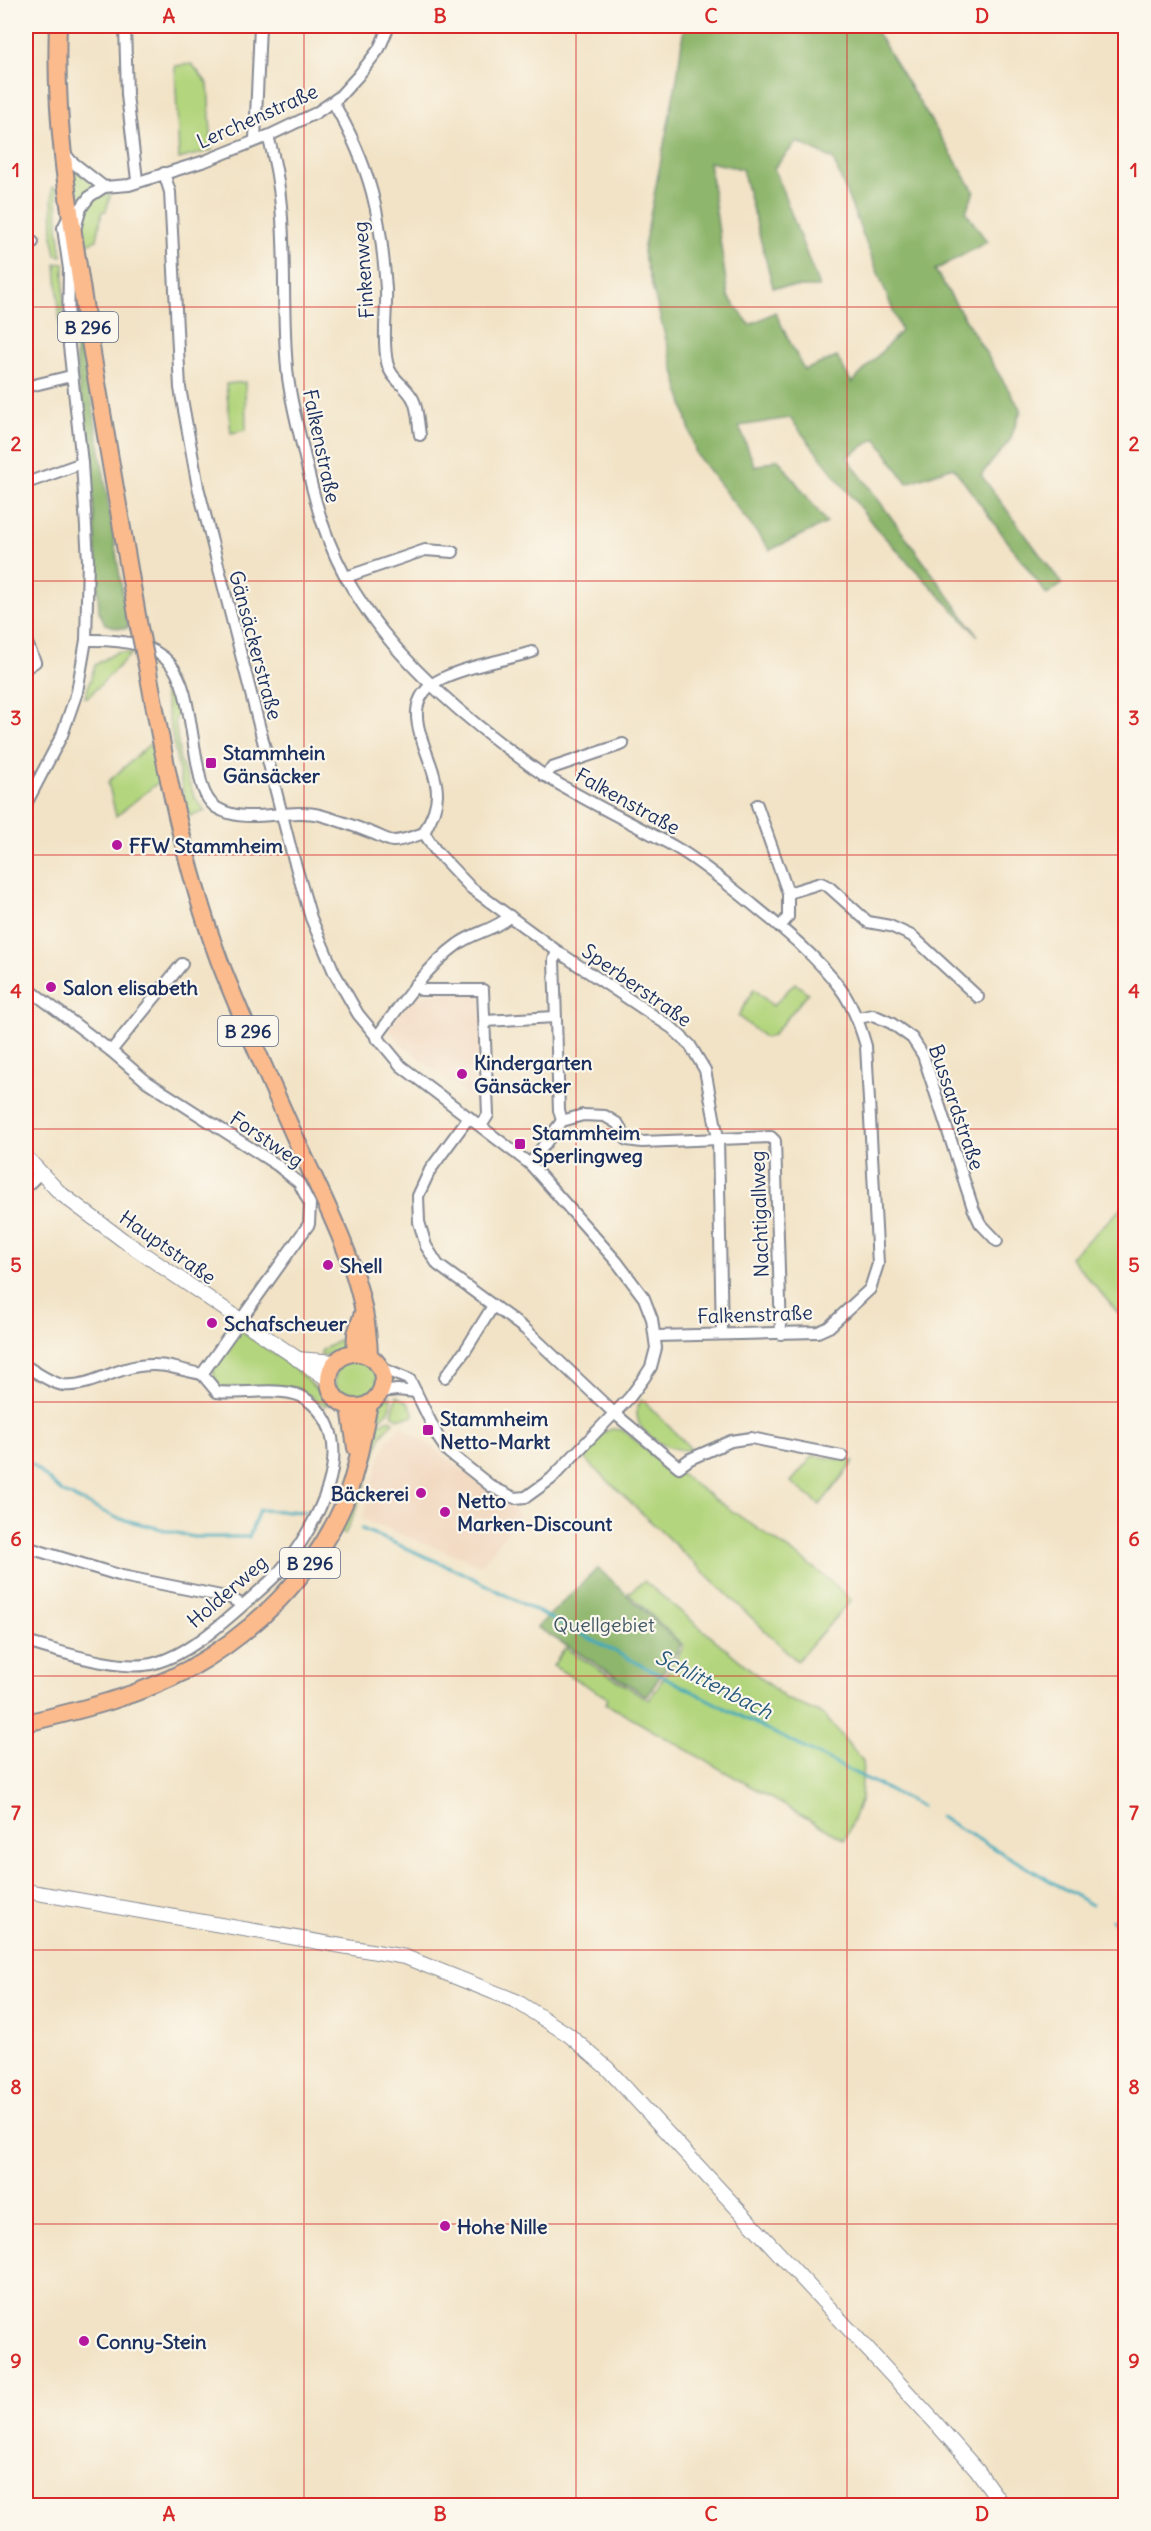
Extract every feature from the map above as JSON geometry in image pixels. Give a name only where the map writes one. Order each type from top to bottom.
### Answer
[{"type":"main road","name":"B 296","points":[[58,26],[56,67],[61,148],[74,242],[139,627],[179,830],[210,931],[249,1032],[351,1261],[361,1296],[363,1313],[356,1334],[362,1354]]},
{"type":"main road","points":[[375,1398],[350,1407],[335,1397],[329,1380],[335,1362],[341,1357],[362,1354],[381,1368]]},
{"type":"main road","name":"B 296","points":[[26,1723],[83,1710],[136,1692],[189,1669],[230,1643],[292,1586],[318,1552],[343,1505],[375,1398],[383,1384],[381,1368]]},
{"type":"main road","name":"B 296","points":[[350,1407],[358,1461]]},
{"type":"street","points":[[125,26],[127,95],[137,180]]},
{"type":"street","points":[[255,139],[260,26]]},
{"type":"street","name":"Lerchenstraße","points":[[104,187],[129,185],[137,180],[205,161],[255,139],[268,136],[316,113],[333,102],[358,76],[380,49],[389,26]]},
{"type":"street","name":"Finkenweg","points":[[333,102],[352,136],[370,182],[380,220],[386,291],[387,364],[392,376],[408,390],[415,401],[420,435]]},
{"type":"street","name":"Falkenstraße","points":[[268,136],[276,164],[282,200],[287,369],[294,409],[317,513],[346,577],[373,617],[430,685],[544,776],[611,815],[675,847],[707,868],[780,927],[829,975],[841,989],[858,1018],[866,1046],[878,1264],[870,1289],[829,1327],[818,1332],[655,1336]]},
{"type":"street","points":[[61,148],[71,161],[104,187],[90,196],[81,208],[75,228],[74,242]]},
{"type":"street","name":"Gänsäckerstraße","points":[[164,173],[170,192],[180,388],[184,419],[220,581],[311,918],[334,972],[358,1014],[376,1038],[401,1066],[530,1164],[617,1262],[644,1298],[652,1319],[655,1336],[656,1348],[651,1367],[630,1397],[551,1479],[534,1493],[515,1498],[492,1487],[448,1452],[439,1439],[410,1380],[381,1368]]},
{"type":"street","points":[[26,804],[62,735],[77,692],[86,640],[88,560],[82,463],[68,337],[69,268],[63,228],[70,215]]},
{"type":"street","points":[[26,387],[71,376]]},
{"type":"street","points":[[32,481],[82,463]]},
{"type":"street","points":[[346,577],[425,549],[453,552]]},
{"type":"street","points":[[86,640],[113,639],[132,642],[170,661],[179,674],[198,767],[207,797],[215,807],[230,814],[310,813],[393,841],[424,833],[434,812],[437,792],[416,715],[418,699],[430,685],[444,677],[532,652]]},
{"type":"street","points":[[26,641],[30,665]]},
{"type":"street","points":[[544,776],[552,768],[623,744]]},
{"type":"street","points":[[757,806],[788,893],[788,917],[780,927]]},
{"type":"street","name":"Sperberstraße","points":[[424,833],[436,851],[471,888],[558,951],[672,1028],[690,1045],[705,1070],[718,1138],[723,1334]]},
{"type":"street","points":[[788,893],[821,883],[829,887],[868,922],[890,926],[912,936],[978,997]]},
{"type":"street","points":[[376,1038],[415,985],[458,944],[499,926],[510,916]]},
{"type":"street","points":[[558,951],[554,960],[555,1017],[562,1121]]},
{"type":"street","points":[[111,1051],[183,964]]},
{"type":"street","points":[[415,985],[421,990],[483,990],[488,1115],[481,1126]]},
{"type":"street","name":"Forstweg","points":[[26,987],[111,1051],[146,1081],[277,1165],[299,1182],[310,1204],[309,1224],[238,1320],[202,1374]]},
{"type":"street","name":"Bussardstraße","points":[[858,1018],[873,1015],[891,1023],[912,1038],[923,1055],[973,1208],[980,1223],[997,1241]]},
{"type":"street","points":[[485,1021],[555,1017]]},
{"type":"street","points":[[530,1164],[562,1121],[583,1115],[605,1116],[618,1124],[627,1140],[642,1142],[718,1138]]},
{"type":"street","points":[[469,1118],[430,1170],[418,1196],[419,1222],[426,1246],[438,1265],[525,1329],[614,1413],[679,1467],[690,1459],[731,1441],[751,1437],[842,1455]]},
{"type":"street","name":"Nachtigallweg","points":[[718,1138],[766,1136],[776,1141],[781,1334]]},
{"type":"street","name":"Hauptstraße","points":[[26,1157],[60,1193],[123,1240],[329,1380]]},
{"type":"street","points":[[26,1187],[40,1173]]},
{"type":"street","points":[[445,1377],[465,1351],[493,1306]]},
{"type":"street","name":"Hauptstraße","points":[[297,1359],[335,1362]]},
{"type":"street","points":[[26,1366],[61,1385],[80,1384],[136,1366],[164,1364],[182,1371],[202,1374]]},
{"type":"street","name":"Holderweg","points":[[26,1642],[125,1665],[155,1663],[181,1653],[228,1619],[278,1574],[300,1544],[329,1487],[333,1465],[333,1445],[327,1423],[316,1407],[304,1397],[287,1392],[233,1394],[217,1392],[202,1374]]},
{"type":"street","points":[[375,1398],[397,1390],[416,1392]]},
{"type":"street","points":[[26,1547],[122,1576],[231,1598],[242,1605]]},
{"type":"street","points":[[26,1891],[405,1957],[467,1980],[524,2007],[569,2035],[607,2068],[934,2421],[977,2470],[1003,2505]]},
{"type":"shaded area","name":"Kindergarten Gänsäcker","points":[[476,992],[481,997],[485,1105],[479,1105],[401,1044],[389,1029],[414,995]]},
{"type":"shaded area","points":[[401,1427],[433,1447],[497,1497],[508,1502],[520,1515],[481,1565],[362,1519],[382,1452],[389,1438]]},
{"type":"green space","points":[[684,26],[873,26],[974,191],[966,212],[987,242],[935,270],[1021,410],[1010,440],[981,475],[1062,584],[1047,595],[953,467],[907,483],[876,438],[847,457],[978,636],[875,527],[790,418],[739,426],[755,467],[778,459],[827,523],[770,550],[696,454],[643,252],[677,78]],"holes":[[[797,142],[833,159],[901,331],[852,383],[837,357],[804,370],[775,312],[750,325],[728,296],[709,162],[742,169],[773,287],[819,287],[774,168]]]},
{"type":"green space","points":[[192,64],[208,84],[212,150],[179,159],[175,66]]},
{"type":"green space","points":[[72,168],[96,185],[77,207]]},
{"type":"green space","points":[[52,187],[57,188],[58,228],[62,256],[56,255],[53,239]]},
{"type":"green space","points":[[111,193],[106,211],[102,211],[97,240],[82,246],[85,212],[94,200]]},
{"type":"green space","points":[[64,263],[63,327],[60,327],[56,264]]},
{"type":"green space","points":[[74,311],[78,311],[128,628],[105,624],[99,611],[93,498],[77,374]]},
{"type":"green space","points":[[245,382],[246,430],[231,433],[226,384]]},
{"type":"green space","points":[[117,652],[132,653],[88,697],[85,697],[95,665]]},
{"type":"green space","points":[[159,667],[172,680],[178,712],[175,720],[180,760],[195,798],[205,811],[189,816],[185,803]]},
{"type":"green space","points":[[151,743],[160,781],[116,816],[108,782]]},
{"type":"green space","points":[[795,983],[808,993],[773,1035],[765,1038],[738,1016],[754,989],[773,1006]]},
{"type":"green space","points":[[1125,1205],[1125,1321],[1070,1257]]},
{"type":"green space","points":[[236,1332],[243,1332],[289,1365],[320,1393],[328,1404],[326,1406],[298,1389],[275,1386],[221,1388],[216,1380],[214,1366],[216,1359]]},
{"type":"green space","points":[[345,1334],[351,1337],[342,1348],[334,1353],[320,1355],[322,1350],[337,1342]]},
{"type":"green space","points":[[356,1359],[371,1365],[377,1380],[371,1395],[356,1401],[341,1395],[335,1380],[341,1365]]},
{"type":"green space","points":[[391,1396],[391,1407],[373,1424],[372,1410],[382,1399]]},
{"type":"green space","points":[[397,1396],[408,1403],[414,1414],[412,1417],[398,1418],[392,1414]]},
{"type":"green space","points":[[642,1399],[692,1450],[682,1450],[659,1443],[642,1429],[637,1410]]},
{"type":"green space","points":[[390,1419],[394,1421],[381,1436],[362,1495],[345,1534],[338,1531],[368,1428]]},
{"type":"green space","points":[[612,1429],[622,1430],[813,1568],[851,1600],[797,1661],[584,1458],[583,1452],[604,1432]]},
{"type":"green space","points":[[813,1456],[854,1461],[820,1505],[791,1482]]},
{"type":"green space","name":"Quellgebiet","points":[[598,1568],[681,1645],[647,1696],[537,1627]]},
{"type":"green space","points":[[644,1581],[785,1698],[824,1715],[863,1761],[861,1799],[845,1840],[606,1704],[608,1698],[553,1666],[565,1648],[649,1700],[684,1646],[628,1593]]},
{"type":"waterway","name":"Schlittenbach","points":[[26,1459],[62,1492],[117,1518],[193,1537],[249,1537],[259,1510],[309,1512]]},
{"type":"waterway","name":"Schlittenbach","points":[[362,1529],[461,1572],[738,1715],[921,1806]]},
{"type":"waterway","name":"Schlittenbach","points":[[940,1817],[1092,1905]]},
{"type":"waterway","name":"Schlittenbach","points":[[1111,1919],[1126,1930]]},
{"type":"place","name":"Stammhein Gänsäcker","points":[[211,763]]},
{"type":"place","name":"FFW Stammheim","points":[[117,845]]},
{"type":"place","name":"Salon elisabeth","points":[[51,987]]},
{"type":"place","name":"Kindergarten Gänsäcker","points":[[462,1074]]},
{"type":"place","name":"Stammheim Sperlingweg","points":[[520,1144]]},
{"type":"place","name":"Shell","points":[[328,1265]]},
{"type":"place","name":"Schafscheuer","points":[[212,1323]]},
{"type":"place","name":"Stammheim Netto-Markt","points":[[428,1430]]},
{"type":"place","name":"Bäckerei","points":[[421,1493]]},
{"type":"place","name":"Netto Marken-Discount","points":[[445,1512]]},
{"type":"place","name":"Hohe Nille","points":[[445,2226]]},
{"type":"place","name":"Conny-Stein","points":[[84,2341]]}]
